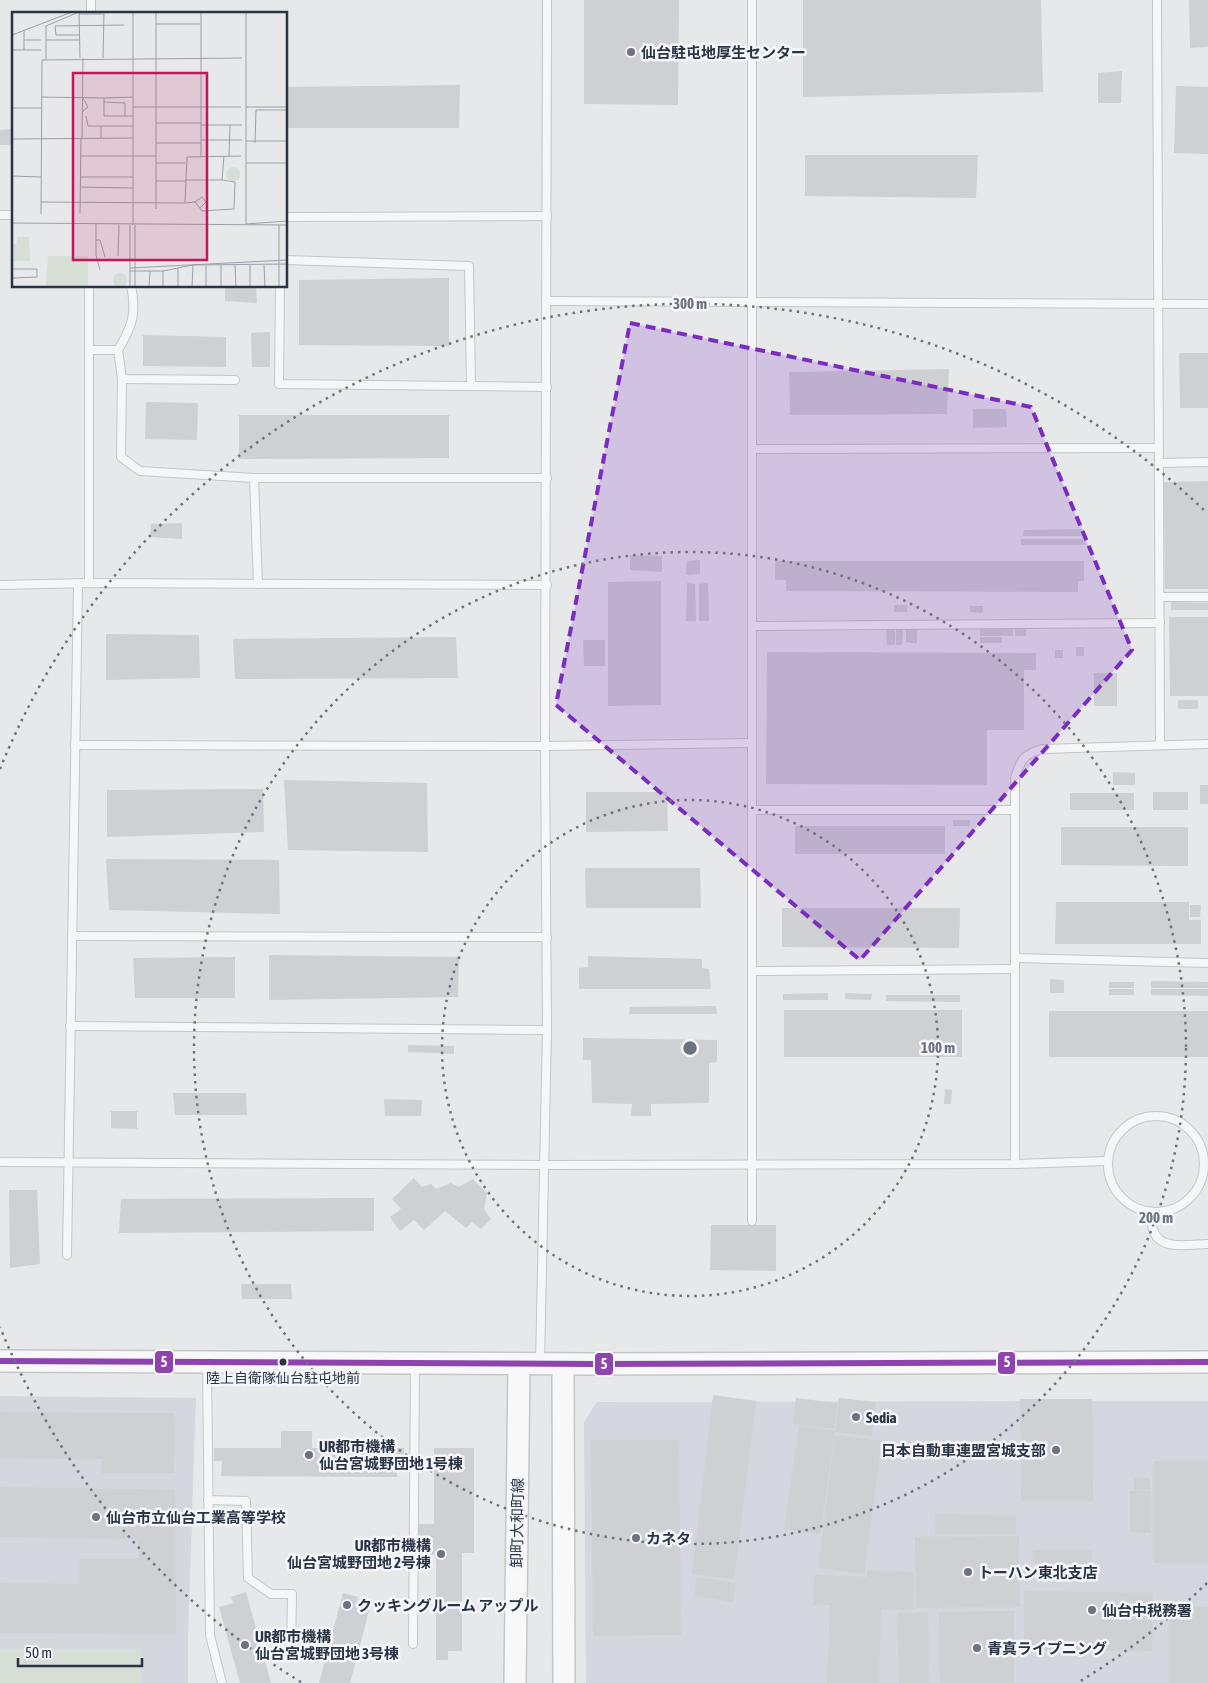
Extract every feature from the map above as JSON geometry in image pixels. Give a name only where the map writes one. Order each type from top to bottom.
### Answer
[{"type":"street","points":[[0,1362],[519,1364],[1208,1362]]},
{"type":"street","name":"卸町大和町線","points":[[515,1683],[519,1364]]},
{"type":"street","points":[[563,1364],[564,1683]]},
{"type":"lane","points":[[540,1364],[546,1165],[547,1030],[545,746],[547,585],[547,0]]},
{"type":"lane","points":[[752,0],[752,1221]]},
{"type":"lane","points":[[1157,0],[1160,745]]},
{"type":"lane","points":[[288,217],[546,216]]},
{"type":"lane","points":[[288,260],[470,266],[471,386]]},
{"type":"lane","points":[[88,288],[89,583]]},
{"type":"lane","points":[[131,288],[135,303],[129,331],[118,350],[122,379],[121,457],[140,471],[254,478],[546,478]]},
{"type":"lane","points":[[280,288],[280,384],[546,386]]},
{"type":"lane","points":[[546,301],[1208,304]]},
{"type":"lane","points":[[89,350],[118,350]]},
{"type":"lane","points":[[122,379],[235,380]]},
{"type":"lane","points":[[752,449],[1159,448]]},
{"type":"lane","points":[[1159,462],[1208,462]]},
{"type":"lane","points":[[254,478],[258,584]]},
{"type":"lane","points":[[0,585],[89,583],[547,585]]},
{"type":"lane","points":[[67,1255],[78,584]]},
{"type":"lane","points":[[1160,597],[1208,597]]},
{"type":"lane","points":[[752,626],[1160,623]]},
{"type":"lane","points":[[75,744],[545,746],[752,743]]},
{"type":"lane","points":[[1015,1164],[1015,778],[1020,763],[1027,754],[1042,749],[1208,744]]},
{"type":"lane","points":[[752,810],[1015,810]]},
{"type":"lane","points":[[72,936],[547,937]]},
{"type":"lane","points":[[1015,958],[1208,963]]},
{"type":"lane","points":[[752,971],[1015,969]]},
{"type":"lane","points":[[70,1026],[547,1030]]},
{"type":"lane","points":[[1148,1117],[1165,1117],[1180,1123],[1192,1133],[1201,1147],[1204,1163],[1202,1178],[1195,1193],[1183,1204],[1168,1211],[1152,1213],[1137,1209],[1124,1201],[1114,1190],[1108,1176],[1107,1161],[1111,1145],[1120,1132],[1133,1122],[1148,1117]]},
{"type":"lane","points":[[0,1162],[546,1165],[1015,1164],[1107,1161]]},
{"type":"lane","points":[[1152,1213],[1154,1233],[1158,1240],[1169,1244],[1208,1244]]},
{"type":"lane","points":[[207,1362],[210,1635],[222,1683]]},
{"type":"lane","points":[[414,1644],[415,1363]]},
{"type":"lane","points":[[208,1500],[246,1501],[248,1578],[271,1594],[292,1594],[291,1652]]},
{"type":"highlighted area","points":[[630,323],[1031,407],[1132,650],[860,960],[556,705]]},
{"type":"shaded area","name":"仙台市立仙台工業高等学校","points":[[0,1396],[196,1398],[188,1683],[0,1683]]},
{"type":"shaded area","points":[[1208,1401],[1208,1683],[586,1683],[584,1422],[597,1402]]},
{"type":"shaded area","points":[[0,1649],[141,1649],[141,1683],[0,1683]]},
{"type":"building","name":"仙台駐屯地厚生センター","points":[[584,0],[679,0],[678,105],[584,104]]},
{"type":"building","points":[[803,0],[1041,0],[1043,92],[803,97]]},
{"type":"building","points":[[1189,0],[1208,0],[1208,47],[1190,48]]},
{"type":"building","points":[[1122,71],[1121,103],[1098,103],[1098,73]]},
{"type":"building","points":[[460,85],[459,128],[288,128],[288,87]]},
{"type":"building","points":[[1176,86],[1208,87],[1208,154],[1174,153]]},
{"type":"building","points":[[12,129],[12,145],[0,145],[0,130]]},
{"type":"building","points":[[805,155],[978,155],[976,198],[805,196]]},
{"type":"building","points":[[449,278],[449,346],[299,345],[299,280]]},
{"type":"building","points":[[225,288],[256,288],[257,303],[225,301]]},
{"type":"building","points":[[270,332],[270,367],[252,367],[251,333]]},
{"type":"building","points":[[143,335],[226,337],[226,367],[143,366]]},
{"type":"building","points":[[1179,353],[1208,353],[1208,408],[1180,408]]},
{"type":"building","points":[[949,369],[947,414],[790,415],[789,372]]},
{"type":"building","points":[[146,402],[198,403],[197,440],[145,439]]},
{"type":"building","points":[[973,409],[1006,409],[1007,427],[973,428]]},
{"type":"building","points":[[239,415],[449,415],[449,458],[239,459]]},
{"type":"building","points":[[1208,481],[1208,589],[1165,589],[1164,482]]},
{"type":"building","points":[[182,523],[182,539],[150,537],[151,524]]},
{"type":"building","points":[[1084,529],[1084,536],[1023,536],[1024,530]]},
{"type":"building","points":[[1021,539],[1085,539],[1085,545],[1021,545]]},
{"type":"building","points":[[630,555],[662,556],[662,572],[630,570]]},
{"type":"building","points":[[700,560],[700,574],[686,575],[687,561]]},
{"type":"building","points":[[775,561],[1084,561],[1084,581],[1078,581],[1078,592],[786,591],[786,580],[775,580]]},
{"type":"building","points":[[661,581],[661,705],[608,706],[608,582]]},
{"type":"building","points":[[687,583],[695,584],[696,621],[686,621]]},
{"type":"building","points":[[708,583],[709,621],[699,621],[699,584]]},
{"type":"building","points":[[1171,602],[1208,603],[1208,610],[1171,610]]},
{"type":"building","points":[[894,605],[907,605],[907,612],[894,612]]},
{"type":"building","points":[[970,606],[983,606],[983,613],[970,612]]},
{"type":"building","points":[[1169,617],[1208,617],[1208,696],[1170,696]]},
{"type":"building","points":[[906,627],[914,627],[914,630],[917,630],[917,644],[906,642]]},
{"type":"building","points":[[886,629],[895,629],[895,645],[887,645]]},
{"type":"building","points":[[896,629],[903,629],[902,645],[896,645]]},
{"type":"building","points":[[980,629],[1013,629],[1013,636],[980,636]]},
{"type":"building","points":[[1015,629],[1026,629],[1026,636],[1015,636]]},
{"type":"building","points":[[106,634],[199,635],[200,678],[106,680]]},
{"type":"building","points":[[456,637],[458,678],[235,679],[233,639]]},
{"type":"building","points":[[980,637],[1002,637],[1002,643],[980,643]]},
{"type":"building","points":[[583,640],[605,640],[605,666],[584,666]]},
{"type":"building","points":[[1076,647],[1084,647],[1084,656],[1076,656]]},
{"type":"building","points":[[1055,650],[1063,650],[1063,658],[1055,658]]},
{"type":"building","points":[[767,652],[1036,653],[1036,670],[1024,670],[1024,730],[987,730],[987,785],[766,784]]},
{"type":"building","points":[[1094,673],[1117,673],[1117,706],[1094,706]]},
{"type":"building","points":[[1178,700],[1198,700],[1198,709],[1178,709]]},
{"type":"building","points":[[1113,772],[1135,773],[1135,785],[1113,785]]},
{"type":"building","points":[[284,780],[427,783],[428,852],[288,850]]},
{"type":"building","points":[[1200,785],[1208,785],[1208,804],[1200,804]]},
{"type":"building","points":[[263,789],[264,832],[107,837],[107,790]]},
{"type":"building","points":[[586,792],[667,792],[668,831],[586,832]]},
{"type":"building","points":[[1153,792],[1188,792],[1188,810],[1153,810]]},
{"type":"building","points":[[1070,793],[1134,793],[1134,810],[1070,810]]},
{"type":"building","points":[[953,820],[970,820],[970,826],[953,826]]},
{"type":"building","points":[[795,826],[945,826],[945,854],[795,854]]},
{"type":"building","points":[[1061,827],[1188,827],[1188,866],[1061,865]]},
{"type":"building","points":[[106,859],[279,860],[280,914],[109,910]]},
{"type":"building","points":[[585,868],[700,868],[701,908],[586,908]]},
{"type":"building","points":[[1056,902],[1189,902],[1189,920],[1201,920],[1201,944],[1055,944]]},
{"type":"building","points":[[1190,905],[1201,905],[1200,917],[1190,917]]},
{"type":"building","points":[[782,908],[960,908],[959,948],[782,947]]},
{"type":"building","points":[[269,955],[459,957],[458,997],[269,1000]]},
{"type":"building","points":[[588,956],[702,959],[702,968],[709,969],[711,989],[579,989],[579,968],[588,967]]},
{"type":"building","points":[[235,957],[235,998],[135,998],[133,958]]},
{"type":"building","points":[[1050,979],[1064,980],[1064,993],[1050,993]]},
{"type":"building","points":[[1151,981],[1208,982],[1208,988],[1151,988]]},
{"type":"building","points":[[1109,982],[1134,982],[1134,988],[1109,988]]},
{"type":"building","points":[[1109,989],[1134,989],[1134,995],[1109,995]]},
{"type":"building","points":[[1151,989],[1208,989],[1208,996],[1151,995]]},
{"type":"building","points":[[828,993],[828,1000],[783,1000],[783,994]]},
{"type":"building","points":[[845,993],[872,994],[871,1000],[845,999]]},
{"type":"building","points":[[886,995],[960,995],[960,1002],[886,1001]]},
{"type":"building","points":[[716,1006],[717,1014],[629,1014],[630,1007]]},
{"type":"building","points":[[784,1010],[962,1010],[962,1057],[784,1057]]},
{"type":"building","points":[[1049,1011],[1208,1011],[1208,1057],[1049,1057]]},
{"type":"building","points":[[583,1038],[717,1040],[717,1062],[709,1063],[709,1103],[651,1104],[651,1116],[631,1116],[632,1104],[592,1103],[591,1060],[583,1060]]},
{"type":"building","points":[[408,1045],[454,1046],[454,1054],[408,1052]]},
{"type":"building","points":[[945,1089],[952,1090],[951,1104],[944,1104]]},
{"type":"building","points":[[173,1093],[246,1093],[247,1115],[175,1115]]},
{"type":"building","points":[[384,1099],[422,1100],[421,1116],[385,1116]]},
{"type":"building","points":[[111,1111],[137,1111],[137,1129],[111,1128]]},
{"type":"building","points":[[414,1178],[422,1187],[431,1184],[436,1189],[451,1183],[459,1187],[473,1179],[487,1193],[484,1209],[491,1219],[481,1229],[472,1222],[466,1228],[445,1211],[424,1230],[414,1220],[400,1231],[390,1217],[401,1209],[392,1199]]},
{"type":"building","points":[[9,1190],[37,1190],[40,1264],[10,1268]]},
{"type":"building","points":[[374,1198],[374,1231],[119,1233],[121,1199]]},
{"type":"building","points":[[711,1225],[776,1225],[776,1271],[710,1270]]},
{"type":"building","points":[[241,1284],[291,1284],[292,1299],[242,1299]]},
{"type":"building","points":[[713,1395],[756,1401],[734,1579],[692,1574]]},
{"type":"building","points":[[796,1398],[837,1403],[834,1429],[793,1424]]},
{"type":"building","name":"Sedia","points":[[839,1398],[876,1402],[872,1436],[835,1432]]},
{"type":"building","name":"日本自動車連盟宮城支部","points":[[1020,1399],[1092,1399],[1093,1501],[1021,1501]]},
{"type":"building","points":[[0,1412],[175,1413],[174,1473],[101,1473],[102,1459],[0,1458]]},
{"type":"building","points":[[799,1426],[835,1431],[820,1534],[784,1529]]},
{"type":"building","name":"UR都市機構 仙台宮城野団地 1号棟","points":[[281,1431],[312,1431],[312,1448],[404,1448],[404,1462],[397,1462],[397,1477],[221,1476],[222,1461],[214,1461],[214,1448],[281,1448]]},
{"type":"building","points":[[835,1435],[882,1441],[864,1574],[818,1568]]},
{"type":"building","name":"カネタ","points":[[591,1440],[679,1440],[681,1635],[593,1636]]},
{"type":"building","name":"UR都市機構 仙台宮城野団地 2号棟","points":[[434,1448],[474,1448],[474,1553],[462,1553],[462,1651],[448,1651],[448,1660],[436,1660],[436,1555],[419,1555],[419,1524],[434,1524]]},
{"type":"building","points":[[1153,1461],[1208,1461],[1208,1563],[1153,1563]]},
{"type":"building","points":[[1134,1478],[1150,1478],[1150,1490],[1134,1490]]},
{"type":"building","points":[[0,1487],[175,1490],[176,1634],[0,1633],[0,1583],[79,1584],[79,1559],[139,1559],[138,1539],[0,1537]]},
{"type":"building","points":[[1130,1491],[1151,1491],[1151,1533],[1130,1532]]},
{"type":"building","points":[[935,1514],[1016,1515],[1016,1534],[935,1534]]},
{"type":"building","name":"トーハン東北支店","points":[[1019,1536],[1020,1607],[916,1608],[915,1537]]},
{"type":"building","points":[[1033,1550],[1092,1550],[1092,1564],[1033,1563]]},
{"type":"building","points":[[867,1570],[914,1572],[914,1609],[881,1610],[879,1683],[827,1683],[830,1605],[813,1605],[814,1575],[867,1577]]},
{"type":"building","points":[[697,1577],[736,1583],[733,1602],[694,1596]]},
{"type":"building","points":[[1024,1591],[1153,1593],[1152,1651],[1024,1650]]},
{"type":"building","name":"UR都市機構 仙台宮城野団地 3号棟","points":[[246,1592],[271,1683],[240,1683],[219,1607],[233,1603],[231,1597]]},
{"type":"building","name":"UR都市機構 仙台宮城野団地 3号棟","points":[[343,1593],[358,1597],[356,1604],[370,1607],[350,1683],[319,1683]]},
{"type":"building","points":[[1169,1607],[1208,1607],[1208,1683],[1169,1683]]},
{"type":"building","name":"青真ライプニング","points":[[1014,1611],[1014,1683],[940,1683],[939,1612]]},
{"type":"building","points":[[928,1612],[929,1683],[899,1683],[897,1613]]},
{"type":"transit line","name":"5","points":[[0,1361],[595,1364],[1208,1362]]},
{"type":"place","name":"仙台駐屯地厚生センター","points":[[631,52]]},
{"type":"place","name":"陸上自衛隊仙台駐屯地前","points":[[283,1362]]},
{"type":"place","name":"Sedia","points":[[856,1417]]},
{"type":"place","name":"日本自動車連盟宮城支部","points":[[1056,1450]]},
{"type":"place","name":"UR都市機構 仙台宮城野団地 1号棟","points":[[309,1455]]},
{"type":"place","name":"仙台市立仙台工業高等学校","points":[[96,1517]]},
{"type":"place","name":"カネタ","points":[[636,1538]]},
{"type":"place","name":"UR都市機構 仙台宮城野団地 2号棟","points":[[441,1554]]},
{"type":"place","name":"トーハン東北支店","points":[[968,1572]]},
{"type":"place","name":"クッキングルーム アップル","points":[[347,1605]]},
{"type":"place","name":"仙台中税務署","points":[[1092,1610]]},
{"type":"place","name":"UR都市機構 仙台宮城野団地 3号棟","points":[[245,1645]]},
{"type":"place","name":"青真ライプニング","points":[[977,1648]]}]
